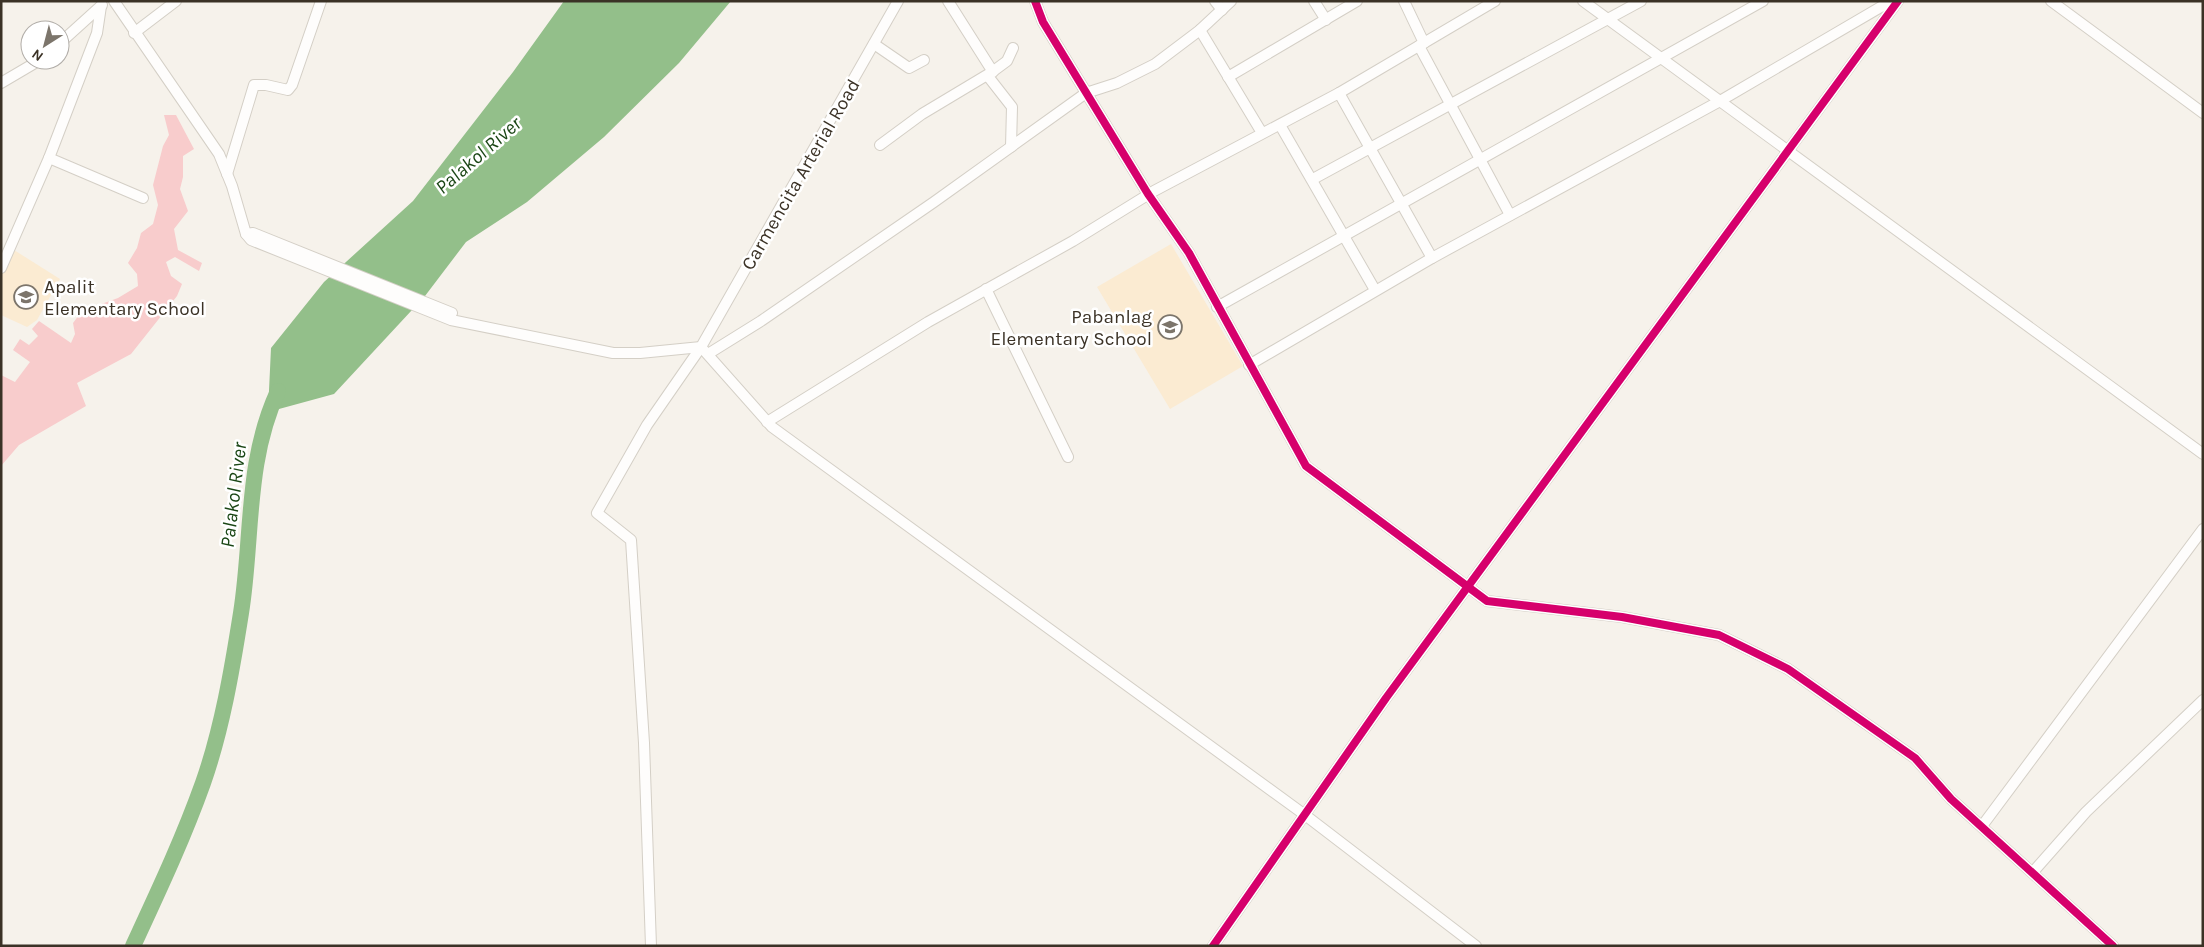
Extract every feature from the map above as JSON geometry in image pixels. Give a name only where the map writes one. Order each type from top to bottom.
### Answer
[{"type":"street","points":[[114,1],[134,33],[219,154],[250,236],[468,322],[613,353],[704,350],[768,317],[1086,93],[1117,83],[1155,64],[1200,30],[1219,6],[1231,1]]},
{"type":"street","points":[[134,33],[176,1]]},
{"type":"street","points":[[227,174],[254,85],[266,85],[288,90],[292,85],[321,1]]},
{"type":"street","name":"Carmencita Arterial Road","points":[[651,946],[644,742],[631,540],[597,513],[647,425],[704,350],[898,1]]},
{"type":"street","points":[[948,1],[990,74],[1012,107],[1011,147]]},
{"type":"street","points":[[1035,1],[1043,22],[1086,93],[1148,194],[1189,253],[1306,466],[1486,601],[1622,617],[1719,635],[1788,669],[1915,758],[1951,799],[2113,946]]},
{"type":"street","points":[[1314,1],[1326,20]]},
{"type":"street","points":[[1228,77],[1357,1]]},
{"type":"street","points":[[1404,1],[1421,44],[1510,215]]},
{"type":"street","points":[[767,422],[928,322],[1073,241],[1148,194],[1338,93],[1495,1]]},
{"type":"street","points":[[1583,1],[2203,454]]},
{"type":"street","points":[[1313,179],[1641,1]]},
{"type":"street","points":[[1217,307],[1763,1]]},
{"type":"street","points":[[1249,365],[1375,290],[1720,101],[1891,1]]},
{"type":"street","points":[[1213,946],[1386,698],[1898,1]]},
{"type":"street","points":[[2051,1],[2203,113]]},
{"type":"street","points":[[70,34],[103,3]]},
{"type":"street","points":[[1,268],[49,158],[97,33],[103,3]]},
{"type":"street","points":[[1200,30],[1262,133]]},
{"type":"street","points":[[874,44],[909,68],[924,60]]},
{"type":"street","points":[[880,145],[922,114],[990,74],[1007,61],[1012,48]]},
{"type":"street","points":[[3,79],[21,70]]},
{"type":"street","points":[[1338,93],[1432,258]]},
{"type":"street","points":[[1280,125],[1313,179],[1375,290]]},
{"type":"street","points":[[49,158],[143,198]]},
{"type":"street","points":[[986,289],[1068,457]]},
{"type":"street","points":[[704,350],[767,422],[1305,816],[1476,946]]},
{"type":"street","points":[[1982,826],[2203,529]]},
{"type":"street","points":[[2033,872],[2086,812],[2203,700]]},
{"type":"shaded area","points":[[164,115],[176,115],[194,149],[183,156],[183,177],[180,189],[188,211],[174,229],[178,250],[202,263],[199,271],[175,257],[166,262],[171,276],[182,284],[177,296],[131,354],[77,383],[86,406],[19,445],[1,466],[1,375],[15,382],[30,362],[13,350],[20,339],[29,345],[38,336],[32,329],[39,321],[71,343],[75,334],[73,323],[82,311],[118,298],[138,286],[137,274],[128,263],[137,248],[141,233],[153,224],[158,205],[153,185],[163,146],[169,135]]},
{"type":"shaded area","name":"Pabanlag Elementary School","points":[[1171,244],[1243,366],[1170,409],[1097,287]]},
{"type":"shaded area","name":"Apalit Elementary School","points":[[14,250],[60,279],[37,320],[27,327],[1,315],[1,252]]},
{"type":"water","points":[[564,1],[731,1],[679,63],[604,137],[527,202],[466,242],[425,296],[334,394],[268,412],[271,348],[324,282],[413,201],[513,72]]},
{"type":"waterway","name":"Palakol River","points":[[133,946],[187,824],[216,742],[230,678],[241,613],[255,473],[267,418],[278,391]]},
{"type":"cycle path","points":[[1035,1],[1043,22],[1148,194],[1189,253],[1306,466],[1487,601],[1622,617],[1719,635],[1788,669],[1915,758],[1951,799],[2113,946]]},
{"type":"cycle path","points":[[1213,946],[1386,698],[1898,1]]},
{"type":"place","name":"Apalit Elementary School","points":[[26,297]]},
{"type":"place","name":"Pabanlag Elementary School","points":[[1170,327]]}]
